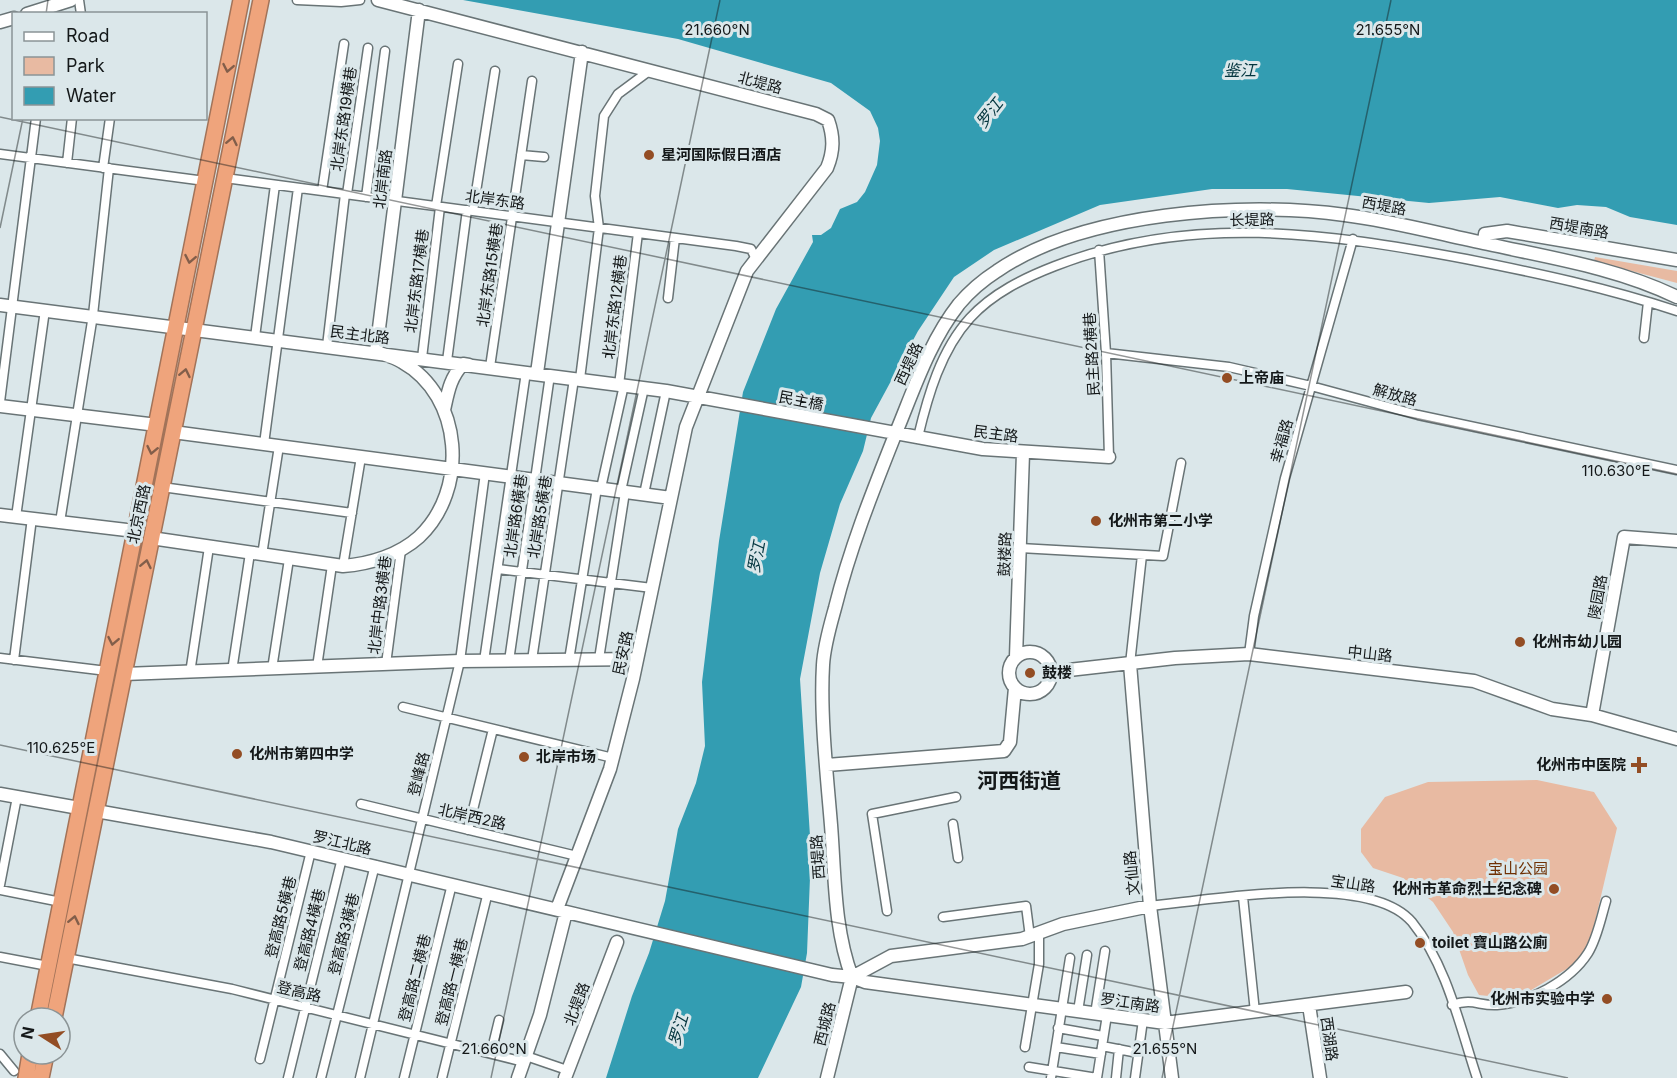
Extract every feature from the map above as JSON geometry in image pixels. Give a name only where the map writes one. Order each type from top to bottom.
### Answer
[{"type":"highway","name":"北京西路","points":[[40,1006],[241,3]]},
{"type":"highway","name":"北京西路","points":[[56,1006],[261,4]]},
{"type":"street","points":[[33,12],[71,0]]},
{"type":"street","points":[[297,0],[341,3],[360,0]]},
{"type":"street","name":"北堤路","points":[[378,0],[805,111],[828,120],[833,149],[827,168],[766,247],[753,254],[699,397]]},
{"type":"street","name":"北岸南路","points":[[376,352],[419,10]]},
{"type":"street","points":[[322,191],[344,44]]},
{"type":"street","name":"北岸东路19横巷","points":[[327,346],[346,194],[368,48]]},
{"type":"street","points":[[366,197],[385,51]]},
{"type":"street","points":[[484,661],[511,477],[558,222],[582,52]]},
{"type":"street","name":"北岸东路17横巷","points":[[422,358],[438,206],[458,64]]},
{"type":"street","points":[[447,361],[495,70]]},
{"type":"street","name":"北岸路5橫巷","points":[[532,660],[599,228],[596,196],[598,155],[604,116],[618,94],[648,71]]},
{"type":"street","name":"北岸东路15横巷","points":[[490,367],[532,81]]},
{"type":"street","points":[[36,120],[6,306],[0,404],[30,410],[157,425]]},
{"type":"street","points":[[67,163],[72,120]]},
{"type":"street","points":[[60,522],[93,315],[110,120]]},
{"type":"street","points":[[0,154],[205,181]]},
{"type":"street","points":[[521,154],[544,158]]},
{"type":"street","name":"北岸东路","points":[[225,178],[675,238],[753,254]]},
{"type":"street","points":[[255,337],[276,185]]},
{"type":"street","points":[[264,444],[298,188]]},
{"type":"street","name":"西堤路","points":[[852,977],[845,958],[837,909],[823,665],[828,633],[853,542],[896,434],[937,340],[968,294],[1016,260],[1083,233],[1145,217],[1301,211],[1348,215],[1420,227],[1576,262],[1628,277],[1677,297]]},
{"type":"street","name":"西堤南路","points":[[1484,243],[1485,234],[1507,231],[1677,260]]},
{"type":"street","name":"北岸东路12横巷","points":[[569,660],[599,488],[621,385],[638,233]]},
{"type":"street","name":"长堤路","points":[[918,437],[924,411],[943,361],[969,319],[988,302],[1026,277],[1099,250],[1138,240],[1231,233],[1277,233],[1353,239],[1512,268],[1677,311]]},
{"type":"street","points":[[668,298],[675,238]]},
{"type":"street","name":"幸福路","points":[[1249,654],[1254,616],[1285,478],[1353,239]]},
{"type":"street","name":"民主路2横巷","points":[[1099,250],[1106,353],[1109,457]]},
{"type":"street","points":[[1644,338],[1648,302]]},
{"type":"street","name":"民主北路","points":[[6,306],[93,315],[447,361],[717,400]]},
{"type":"street","points":[[16,517],[45,310]]},
{"type":"street","points":[[152,538],[338,565],[378,560],[400,550],[421,535],[440,508],[451,469],[452,431],[444,410],[429,384],[402,361],[376,352]]},
{"type":"street","name":"解放路","points":[[1106,353],[1229,367],[1311,386],[1419,416],[1677,470]]},
{"type":"street","points":[[444,410],[449,384],[455,372],[463,364],[476,365]]},
{"type":"street","name":"北岸路6橫巷","points":[[509,660],[550,375]]},
{"type":"street","points":[[599,659],[623,491],[644,388]]},
{"type":"street","points":[[644,494],[666,391]]},
{"type":"street","name":"民安路","points":[[518,1078],[553,971],[562,911],[577,856],[613,758],[637,659],[686,427],[699,397]]},
{"type":"street","name":"民主橋","points":[[717,400],[880,431]]},
{"type":"street","name":"民主路","points":[[880,431],[1023,453],[1109,457]]},
{"type":"street","points":[[173,432],[671,498]]},
{"type":"street","points":[[232,671],[256,554],[270,502],[279,446]]},
{"type":"street","name":"鼓楼路","points":[[1016,657],[1023,453]]},
{"type":"street","points":[[317,667],[338,565],[352,513],[361,457]]},
{"type":"street","points":[[1020,548],[1163,556],[1181,463]]},
{"type":"street","name":"登峰路","points":[[360,1078],[460,661],[485,473]]},
{"type":"street","points":[[162,487],[352,513]]},
{"type":"street","points":[[0,515],[135,531]]},
{"type":"street","points":[[14,660],[32,518]]},
{"type":"street","name":"陵园路","points":[[1592,715],[1624,537],[1677,541]]},
{"type":"street","points":[[190,673],[209,547]]},
{"type":"street","name":"北岸中路3横巷","points":[[386,664],[400,550]]},
{"type":"street","points":[[1130,664],[1142,555]]},
{"type":"street","points":[[272,669],[289,559]]},
{"type":"street","points":[[498,569],[652,588]]},
{"type":"street","points":[[827,765],[1004,751],[1010,742],[1015,688],[1009,670],[1016,657],[1028,652],[1041,655],[1051,672],[1048,684],[1039,692],[1026,694],[1015,688]]},
{"type":"street","name":"中山路","points":[[1051,672],[1175,658],[1249,654],[1474,681],[1552,709],[1642,726],[1677,739]]},
{"type":"street","points":[[0,658],[107,671]]},
{"type":"street","points":[[124,674],[460,661],[637,659]]},
{"type":"street","name":"文仙路","points":[[1130,664],[1150,906],[1172,1078]]},
{"type":"street","points":[[403,706],[613,758]]},
{"type":"street","points":[[468,830],[493,729]]},
{"type":"street","points":[[0,794],[79,808]]},
{"type":"street","points":[[0,885],[17,797]]},
{"type":"street","points":[[887,911],[872,814],[956,797]]},
{"type":"street","name":"北岸西2路","points":[[361,804],[577,856]]},
{"type":"street","name":"罗江北路","points":[[96,811],[312,851],[832,975]]},
{"type":"street","points":[[952,824],[958,858]]},
{"type":"street","name":"登高路5橫巷","points":[[260,1059],[312,851]]},
{"type":"street","name":"登高路4橫巷","points":[[288,1078],[342,858]]},
{"type":"street","name":"登高路3橫巷","points":[[321,1078],[375,866]]},
{"type":"street","name":"登高路二横巷","points":[[404,1078],[452,884]]},
{"type":"street","points":[[0,890],[61,902]]},
{"type":"street","name":"登高路一横巷","points":[[442,1078],[488,892]]},
{"type":"street","name":"宝山路","points":[[1150,906],[1243,897],[1327,893],[1367,898],[1392,906],[1402,912],[1419,932],[1433,956],[1477,1078]]},
{"type":"street","points":[[1243,897],[1255,1012]]},
{"type":"street","points":[[1452,1005],[1468,1000],[1496,1005],[1520,1001],[1563,978],[1589,951],[1606,901]]},
{"type":"street","points":[[943,916],[1026,906],[1035,935],[1039,964],[1024,1047]]},
{"type":"street","points":[[852,977],[891,956],[1035,935],[1063,924],[1150,906]]},
{"type":"street","name":"北堤路","points":[[566,1074],[617,942]]},
{"type":"street","points":[[1029,1067],[1052,1074],[1097,1078],[1103,1036],[1101,1014],[1105,951]]},
{"type":"street","points":[[1078,1011],[1087,955]]},
{"type":"street","points":[[0,957],[48,966]]},
{"type":"street","name":"登高路","points":[[66,958],[337,1014],[491,1053],[525,1059],[566,1074]]},
{"type":"street","points":[[1052,1074],[1070,958]]},
{"type":"street","name":"罗江南路","points":[[832,975],[852,977],[866,982],[1165,1023],[1406,992]]},
{"type":"street","name":"西城路","points":[[827,1078],[852,977]]},
{"type":"street","name":"西湖路","points":[[1309,1005],[1320,1078]]},
{"type":"street","points":[[491,1053],[499,1020]]},
{"type":"street","points":[[1135,1078],[1143,1020]]},
{"type":"street","points":[[1059,1028],[1103,1036]]},
{"type":"street","points":[[1056,1047],[1119,1049],[1138,1053]]},
{"type":"street","points":[[1116,1078],[1119,1049]]},
{"type":"street","points":[[0,1054],[20,1074]]},
{"type":"green space","points":[[1595,257],[1677,271],[1677,283],[1594,261]]},
{"type":"green space","name":"宝山公园","points":[[1537,780],[1594,792],[1617,828],[1589,947],[1575,964],[1516,999],[1479,995],[1468,975],[1453,932],[1433,902],[1403,878],[1373,868],[1361,852],[1361,829],[1385,797],[1428,782]]},
{"type":"water","points":[[463,0],[1677,0],[1677,225],[1630,217],[1606,207],[1577,205],[1558,208],[1500,197],[1429,203],[1287,189],[1212,189],[1100,205],[994,250],[954,277],[918,331],[871,418],[863,451],[840,504],[820,573],[800,679],[811,852],[807,953],[801,987],[758,1078],[606,1078],[665,901],[678,829],[696,783],[705,746],[702,682],[719,541],[743,392],[776,309],[813,242],[812,235],[821,235],[831,228],[840,209],[857,202],[865,192],[877,165],[880,141],[878,128],[870,111],[831,83],[678,39]]},
{"type":"place","name":"星河国际假日酒店","points":[[649,155]]},
{"type":"place","name":"上帝庙","points":[[1227,378]]},
{"type":"place","name":"化州市第二小学","points":[[1096,521]]},
{"type":"place","name":"化州市幼儿园","points":[[1520,642]]},
{"type":"place","name":"鼓楼","points":[[1030,673]]},
{"type":"place","name":"化州市第四中学","points":[[237,754]]},
{"type":"place","name":"北岸市场","points":[[524,757]]},
{"type":"place","name":"化州市中医院","points":[[1639,765]]},
{"type":"place","name":"化州市革命烈士纪念碑","points":[[1554,889]]},
{"type":"place","name":"toilet 寶山路公廁","points":[[1420,943]]},
{"type":"place","name":"化州市实验中学","points":[[1607,999]]},
{"type":"district","name":"河西街道","points":[[1019,781]]},
{"type":"water label","name":"鉴江","points":[[1240,70]]},
{"type":"water label","name":"罗江","points":[[989,113]]},
{"type":"water label","name":"罗江","points":[[756,557]]},
{"type":"water label","name":"罗江","points":[[678,1030]]}]
